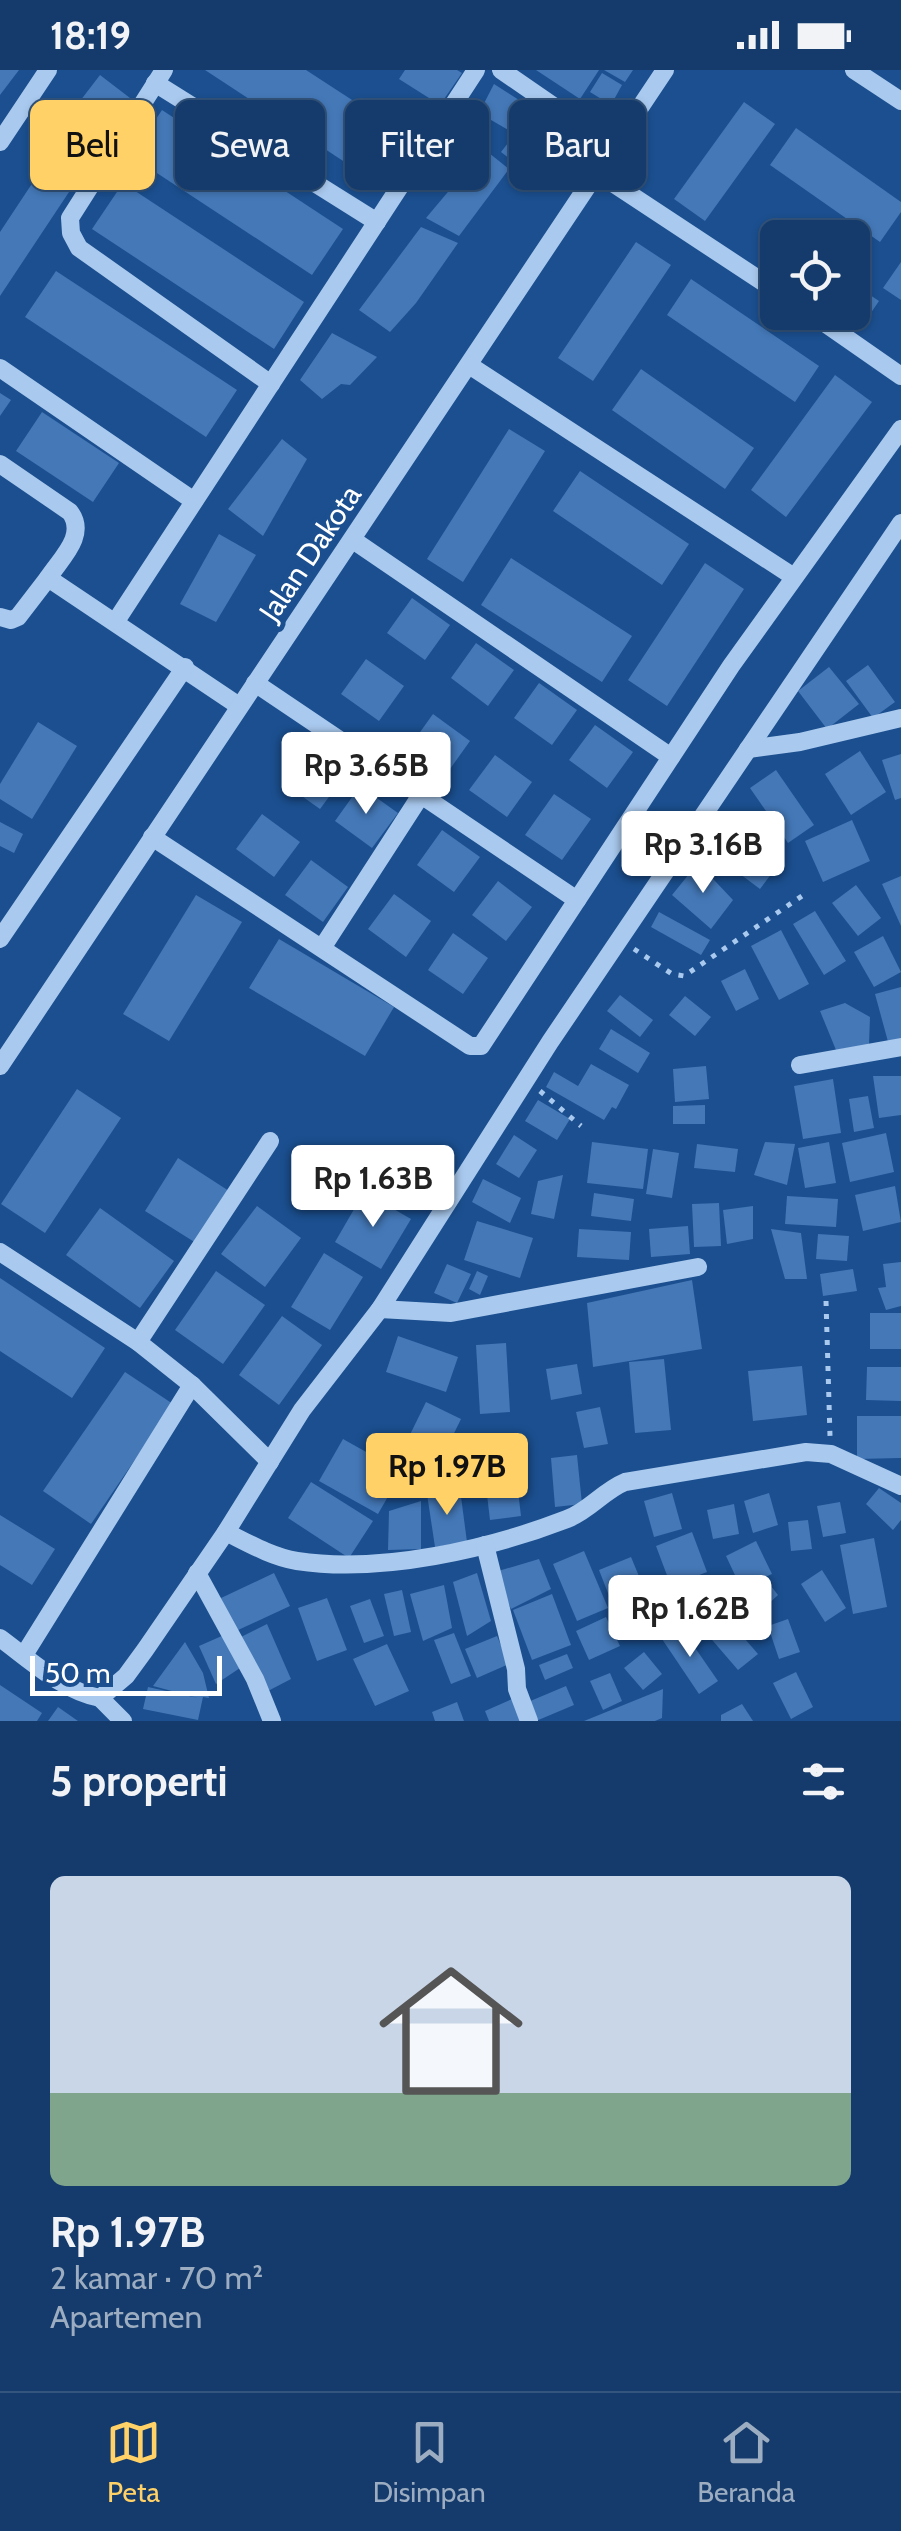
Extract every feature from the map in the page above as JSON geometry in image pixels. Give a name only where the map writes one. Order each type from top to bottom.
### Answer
[{"type":"street","points":[[0,142],[48,70]]},
{"type":"street","points":[[116,621],[476,70]]},
{"type":"street","points":[[502,70],[545,100]]},
{"type":"street","name":"Jalan Dakota","points":[[645,100],[665,70]]},
{"type":"street","points":[[854,70],[901,101]]},
{"type":"street","points":[[271,384],[79,248],[71,233],[70,218],[160,76],[376,222]]},
{"type":"street","name":"Jalan Dakota","points":[[0,1066],[584,190]]},
{"type":"street","points":[[623,190],[760,280]]},
{"type":"street","points":[[835,330],[901,376]]},
{"type":"street","points":[[469,365],[794,577]]},
{"type":"street","points":[[0,368],[194,501]]},
{"type":"street","points":[[152,837],[470,1046],[481,1046],[671,757],[901,429]]},
{"type":"street","points":[[0,464],[70,512],[78,522],[77,535],[18,617],[0,617]]},
{"type":"street","points":[[100,1698],[126,1676],[226,1532],[302,1410],[380,1309],[524,1082],[901,522]]},
{"type":"street","points":[[353,540],[671,757]]},
{"type":"street","points":[[48,578],[239,706]]},
{"type":"street","points":[[0,939],[185,667]]},
{"type":"street","points":[[255,682],[577,900]]},
{"type":"street","points":[[748,750],[901,718]]},
{"type":"street","points":[[322,948],[421,795]]},
{"type":"street","points":[[800,1065],[901,1047]]},
{"type":"street","points":[[138,1342],[270,1141]]},
{"type":"street","points":[[0,1252],[138,1342],[192,1386],[270,1462]]},
{"type":"street","points":[[380,1309],[452,1313],[698,1267]]},
{"type":"street","points":[[24,1655],[192,1386]]},
{"type":"street","points":[[226,1532],[296,1560],[362,1564],[485,1545],[572,1518],[601,1494],[625,1482],[806,1452],[830,1454],[901,1486]]},
{"type":"street","points":[[485,1545],[516,1669],[517,1689],[529,1721]]},
{"type":"street","points":[[197,1573],[255,1679],[272,1721]]},
{"type":"street","points":[[0,1638],[78,1691],[100,1698],[122,1721]]},
{"type":"path","points":[[619,940],[672,974],[684,976],[802,896]]},
{"type":"path","points":[[524,1082],[563,1108],[581,1126]]},
{"type":"path","points":[[826,1301],[830,1454]]},
{"type":"building","points":[[0,70],[19,70],[0,95]]},
{"type":"building","points":[[205,70],[306,70],[352,100],[345,100],[345,162],[325,149],[325,100],[251,100]]},
{"type":"building","points":[[405,70],[462,73],[443,100],[432,100],[399,79]]},
{"type":"building","points":[[536,70],[599,70],[580,99]]},
{"type":"building","points":[[604,70],[633,70],[625,82]]},
{"type":"building","points":[[602,73],[622,85],[614,100],[603,100],[590,92]]},
{"type":"building","points":[[100,75],[130,98],[128,100],[81,100]]},
{"type":"building","points":[[494,84],[519,100],[509,100],[509,130],[489,119],[489,100],[486,100]]},
{"type":"building","points":[[744,102],[775,124],[705,221],[674,199]]},
{"type":"building","points":[[162,110],[175,119],[175,185],[155,172],[155,120]]},
{"type":"building","points":[[796,128],[901,202],[901,212],[880,242],[870,235],[870,220],[849,220],[770,165]]},
{"type":"building","points":[[509,142],[509,158],[501,152]]},
{"type":"building","points":[[489,153],[509,169],[459,236],[426,218],[450,190],[489,190]]},
{"type":"building","points":[[30,187],[30,190],[70,190],[0,296],[0,232]]},
{"type":"building","points":[[118,190],[134,190],[304,302],[274,349],[92,229]]},
{"type":"building","points":[[183,190],[284,190],[343,229],[312,275]]},
{"type":"building","points":[[421,227],[458,243],[416,303],[390,332],[359,310]]},
{"type":"building","points":[[636,242],[671,265],[593,381],[558,358]]},
{"type":"building","points":[[901,262],[901,300],[883,288]]},
{"type":"building","points":[[56,271],[237,390],[206,437],[25,317]]},
{"type":"building","points":[[691,279],[760,326],[760,330],[766,330],[819,366],[795,402],[667,315]]},
{"type":"building","points":[[870,295],[879,301],[870,314]]},
{"type":"building","points":[[332,333],[377,357],[350,385],[341,384],[322,399],[300,380]]},
{"type":"building","points":[[641,369],[754,448],[725,489],[612,410]]},
{"type":"building","points":[[835,375],[872,402],[786,517],[751,490]]},
{"type":"building","points":[[0,393],[11,400],[0,416]]},
{"type":"building","points":[[42,412],[119,463],[93,502],[16,451]]},
{"type":"building","points":[[509,429],[545,451],[463,582],[427,559]]},
{"type":"building","points":[[282,439],[307,459],[263,536],[228,509]]},
{"type":"building","points":[[580,471],[689,544],[662,585],[553,511]]},
{"type":"building","points":[[219,534],[256,555],[216,622],[180,604]]},
{"type":"building","points":[[511,558],[632,636],[602,682],[481,605]]},
{"type":"building","points":[[705,563],[744,589],[667,706],[628,680]]},
{"type":"building","points":[[412,598],[450,625],[425,660],[387,633]]},
{"type":"building","points":[[476,643],[514,670],[488,706],[451,678]]},
{"type":"building","points":[[366,659],[404,686],[379,721],[341,694]]},
{"type":"building","points":[[868,665],[895,702],[873,718],[846,681]]},
{"type":"building","points":[[829,667],[859,704],[827,729],[798,691]]},
{"type":"building","points":[[539,683],[577,710],[552,745],[514,718]]},
{"type":"building","points":[[433,714],[470,741],[445,776],[408,749]]},
{"type":"building","points":[[38,722],[77,746],[32,819],[0,799],[0,784]]},
{"type":"building","points":[[595,725],[633,752],[607,788],[569,760]]},
{"type":"building","points":[[308,747],[346,774],[320,809],[282,782]]},
{"type":"building","points":[[860,751],[886,792],[851,815],[825,774]]},
{"type":"building","points":[[901,754],[901,798],[895,800],[882,760]]},
{"type":"building","points":[[495,755],[532,782],[507,817],[469,790]]},
{"type":"building","points":[[776,770],[814,825],[788,843],[750,788]]},
{"type":"building","points":[[360,786],[398,813],[372,848],[335,821]]},
{"type":"building","points":[[554,794],[591,819],[562,860],[525,835]]},
{"type":"building","points":[[262,814],[300,842],[274,877],[236,849]]},
{"type":"building","points":[[852,820],[870,861],[823,882],[805,841]]},
{"type":"building","points":[[0,822],[23,834],[14,853],[0,846]]},
{"type":"building","points":[[442,830],[480,857],[454,892],[417,865]]},
{"type":"building","points":[[745,833],[782,860],[760,889],[724,862]]},
{"type":"building","points":[[311,860],[348,887],[323,922],[285,895]]},
{"type":"building","points":[[698,863],[733,900],[711,929],[672,895]]},
{"type":"building","points":[[901,876],[901,926],[882,884]]},
{"type":"building","points":[[498,881],[532,907],[506,941],[472,915]]},
{"type":"building","points":[[856,885],[881,918],[858,936],[832,903]]},
{"type":"building","points":[[394,894],[431,921],[406,957],[368,929]]},
{"type":"building","points":[[196,895],[242,922],[169,1041],[123,1014]]},
{"type":"building","points":[[815,911],[846,961],[824,975],[793,924]]},
{"type":"building","points":[[659,912],[710,940],[701,955],[651,927]]},
{"type":"building","points":[[781,930],[809,984],[779,1000],[751,946]]},
{"type":"building","points":[[453,933],[488,958],[463,994],[428,970]]},
{"type":"building","points":[[883,936],[901,972],[874,987],[854,952]]},
{"type":"building","points":[[279,939],[394,1007],[365,1056],[249,988]]},
{"type":"building","points":[[745,969],[759,999],[736,1011],[721,981]]},
{"type":"building","points":[[901,987],[901,1046],[890,1049],[875,994]]},
{"type":"building","points":[[620,995],[653,1020],[640,1037],[607,1011]]},
{"type":"building","points":[[685,996],[711,1017],[695,1036],[669,1015]]},
{"type":"building","points":[[845,1003],[870,1017],[869,1045],[836,1050],[820,1011]]},
{"type":"building","points":[[611,1029],[650,1053],[638,1073],[599,1049]]},
{"type":"building","points":[[591,1064],[629,1085],[616,1109],[612,1107],[604,1120],[546,1087],[554,1072],[578,1086]]},
{"type":"building","points":[[706,1066],[709,1099],[675,1102],[673,1069]]},
{"type":"building","points":[[873,1076],[901,1076],[901,1115],[879,1118]]},
{"type":"building","points":[[833,1079],[841,1133],[803,1139],[794,1086]]},
{"type":"building","points":[[77,1089],[121,1118],[45,1233],[1,1204]]},
{"type":"building","points":[[868,1096],[874,1128],[854,1132],[849,1099]]},
{"type":"building","points":[[538,1100],[570,1119],[557,1140],[525,1121]]},
{"type":"building","points":[[705,1105],[705,1124],[673,1124],[673,1106]]},
{"type":"building","points":[[886,1133],[894,1172],[850,1182],[842,1143]]},
{"type":"building","points":[[514,1135],[537,1150],[519,1178],[496,1164]]},
{"type":"building","points":[[592,1142],[648,1149],[643,1189],[587,1183]]},
{"type":"building","points":[[765,1142],[795,1144],[787,1185],[754,1175]]},
{"type":"building","points":[[829,1142],[836,1183],[805,1188],[798,1148]]},
{"type":"building","points":[[697,1144],[738,1149],[735,1172],[694,1168]]},
{"type":"building","points":[[653,1149],[679,1153],[672,1198],[646,1194]]},
{"type":"building","points":[[178,1158],[229,1191],[196,1243],[145,1211]]},
{"type":"building","points":[[563,1175],[554,1219],[531,1214],[538,1181]]},
{"type":"building","points":[[483,1179],[521,1198],[510,1223],[472,1202]]},
{"type":"building","points":[[895,1186],[901,1222],[863,1231],[855,1195]]},
{"type":"building","points":[[364,1192],[411,1219],[381,1269],[335,1242]]},
{"type":"building","points":[[594,1193],[634,1199],[631,1221],[591,1216]]},
{"type":"building","points":[[787,1196],[838,1199],[836,1227],[785,1224]]},
{"type":"building","points":[[719,1203],[721,1246],[694,1247],[692,1204]]},
{"type":"building","points":[[257,1206],[301,1238],[265,1287],[221,1254]]},
{"type":"building","points":[[753,1206],[753,1239],[727,1244],[723,1210]]},
{"type":"building","points":[[100,1208],[174,1261],[140,1308],[66,1255]]},
{"type":"building","points":[[477,1221],[533,1238],[520,1278],[464,1260]]},
{"type":"building","points":[[688,1226],[690,1254],[651,1257],[649,1229]]},
{"type":"building","points":[[579,1229],[631,1232],[629,1260],[577,1257]]},
{"type":"building","points":[[771,1229],[801,1233],[807,1279],[785,1279]]},
{"type":"building","points":[[818,1234],[849,1236],[847,1261],[816,1259]]},
{"type":"building","points":[[324,1253],[363,1277],[330,1330],[291,1307]]},
{"type":"building","points":[[901,1262],[901,1306],[886,1310],[878,1288],[886,1287],[883,1264]]},
{"type":"building","points":[[447,1264],[471,1274],[457,1303],[434,1293]]},
{"type":"building","points":[[853,1269],[857,1291],[823,1296],[820,1274]]},
{"type":"building","points":[[216,1271],[265,1305],[223,1364],[175,1330]]},
{"type":"building","points":[[477,1271],[488,1276],[480,1295],[469,1289]]},
{"type":"building","points":[[0,1278],[105,1348],[72,1398],[0,1351]]},
{"type":"building","points":[[692,1280],[702,1349],[593,1367],[587,1303]]},
{"type":"building","points":[[870,1313],[901,1313],[901,1349],[870,1349]]},
{"type":"building","points":[[282,1316],[322,1345],[279,1405],[239,1375]]},
{"type":"building","points":[[398,1336],[458,1357],[446,1392],[386,1372]]},
{"type":"building","points":[[506,1343],[510,1412],[480,1414],[476,1345]]},
{"type":"building","points":[[664,1359],[671,1430],[635,1433],[629,1362]]},
{"type":"building","points":[[577,1364],[582,1394],[551,1400],[546,1369]]},
{"type":"building","points":[[802,1366],[807,1415],[753,1421],[748,1371]]},
{"type":"building","points":[[867,1367],[901,1367],[901,1401],[866,1400]]},
{"type":"building","points":[[125,1372],[173,1404],[91,1524],[43,1491]]},
{"type":"building","points":[[426,1402],[461,1419],[433,1476],[398,1459]]},
{"type":"building","points":[[600,1407],[608,1444],[584,1448],[576,1412]]},
{"type":"building","points":[[857,1416],[901,1416],[901,1458],[857,1459]]},
{"type":"building","points":[[343,1439],[402,1472],[378,1514],[319,1481]]},
{"type":"building","points":[[577,1455],[582,1504],[555,1507],[551,1458]]},
{"type":"building","points":[[516,1474],[521,1516],[490,1520],[485,1478]]},
{"type":"building","points":[[311,1482],[373,1521],[349,1558],[288,1518]]},
{"type":"building","points":[[879,1488],[901,1503],[901,1520],[893,1530],[866,1504]]},
{"type":"building","points":[[460,1489],[467,1542],[435,1547],[427,1494]]},
{"type":"building","points":[[672,1493],[682,1529],[654,1537],[644,1501]]},
{"type":"building","points":[[769,1493],[778,1525],[753,1533],[744,1501]]},
{"type":"building","points":[[421,1501],[421,1549],[388,1550],[389,1511]]},
{"type":"building","points":[[840,1502],[846,1533],[823,1537],[817,1506]]},
{"type":"building","points":[[734,1504],[739,1534],[713,1539],[707,1510]]},
{"type":"building","points":[[0,1515],[55,1549],[32,1585],[0,1565]]},
{"type":"building","points":[[808,1520],[812,1549],[791,1551],[788,1522]]},
{"type":"building","points":[[692,1532],[707,1572],[671,1586],[656,1546]]},
{"type":"building","points":[[874,1538],[887,1607],[853,1614],[840,1545]]},
{"type":"building","points":[[756,1541],[772,1574],[741,1588],[726,1556]]},
{"type":"building","points":[[584,1551],[608,1608],[577,1621],[553,1564]]},
{"type":"building","points":[[631,1557],[648,1598],[615,1611],[599,1570]]},
{"type":"building","points":[[539,1559],[551,1589],[511,1609],[495,1572]]},
{"type":"building","points":[[822,1570],[846,1608],[825,1622],[801,1584]]},
{"type":"building","points":[[274,1573],[290,1606],[236,1631],[221,1598]]},
{"type":"building","points":[[477,1573],[491,1621],[467,1636],[453,1582]]},
{"type":"building","points":[[767,1581],[778,1595],[764,1608],[769,1619],[744,1632],[726,1604]]},
{"type":"building","points":[[444,1585],[452,1628],[423,1641],[410,1594]]},
{"type":"building","points":[[402,1590],[411,1632],[394,1636],[384,1594]]},
{"type":"building","points":[[552,1594],[571,1645],[532,1660],[513,1610]]},
{"type":"building","points":[[327,1598],[347,1650],[317,1661],[298,1608]]},
{"type":"building","points":[[370,1599],[384,1636],[364,1643],[350,1606]]},
{"type":"building","points":[[638,1611],[648,1627],[630,1637],[621,1622]]},
{"type":"building","points":[[606,1617],[620,1646],[589,1660],[576,1631]]},
{"type":"building","points":[[726,1617],[758,1654],[738,1670],[707,1634]]},
{"type":"building","points":[[788,1619],[800,1652],[779,1659],[768,1626]]},
{"type":"building","points":[[267,1624],[291,1679],[268,1691],[241,1637]]},
{"type":"building","points":[[680,1626],[718,1681],[699,1694],[662,1639]]},
{"type":"building","points":[[454,1633],[471,1676],[451,1684],[434,1640]]},
{"type":"building","points":[[224,1635],[243,1666],[216,1684],[199,1646]]},
{"type":"building","points":[[497,1636],[509,1664],[477,1678],[465,1649]]},
{"type":"building","points":[[185,1642],[203,1673],[209,1698],[203,1697],[198,1720],[143,1709],[148,1687],[198,1698],[153,1686]]},
{"type":"building","points":[[387,1644],[409,1691],[375,1706],[353,1659]]},
{"type":"building","points":[[644,1652],[662,1674],[643,1690],[624,1668]]},
{"type":"building","points":[[567,1654],[573,1668],[545,1680],[539,1665]]},
{"type":"building","points":[[796,1672],[813,1707],[791,1719],[773,1683]]},
{"type":"building","points":[[610,1673],[622,1701],[603,1710],[590,1681]]},
{"type":"building","points":[[0,1685],[42,1713],[37,1721],[0,1721]]},
{"type":"building","points":[[566,1686],[574,1705],[536,1721],[528,1702]]},
{"type":"building","points":[[663,1689],[662,1718],[655,1721],[584,1721]]},
{"type":"building","points":[[512,1699],[521,1721],[489,1721],[485,1711]]},
{"type":"building","points":[[457,1702],[464,1721],[435,1721],[432,1712]]},
{"type":"building","points":[[742,1704],[753,1721],[721,1721],[721,1715]]},
{"type":"building","points":[[58,1707],[78,1721],[48,1721]]}]
